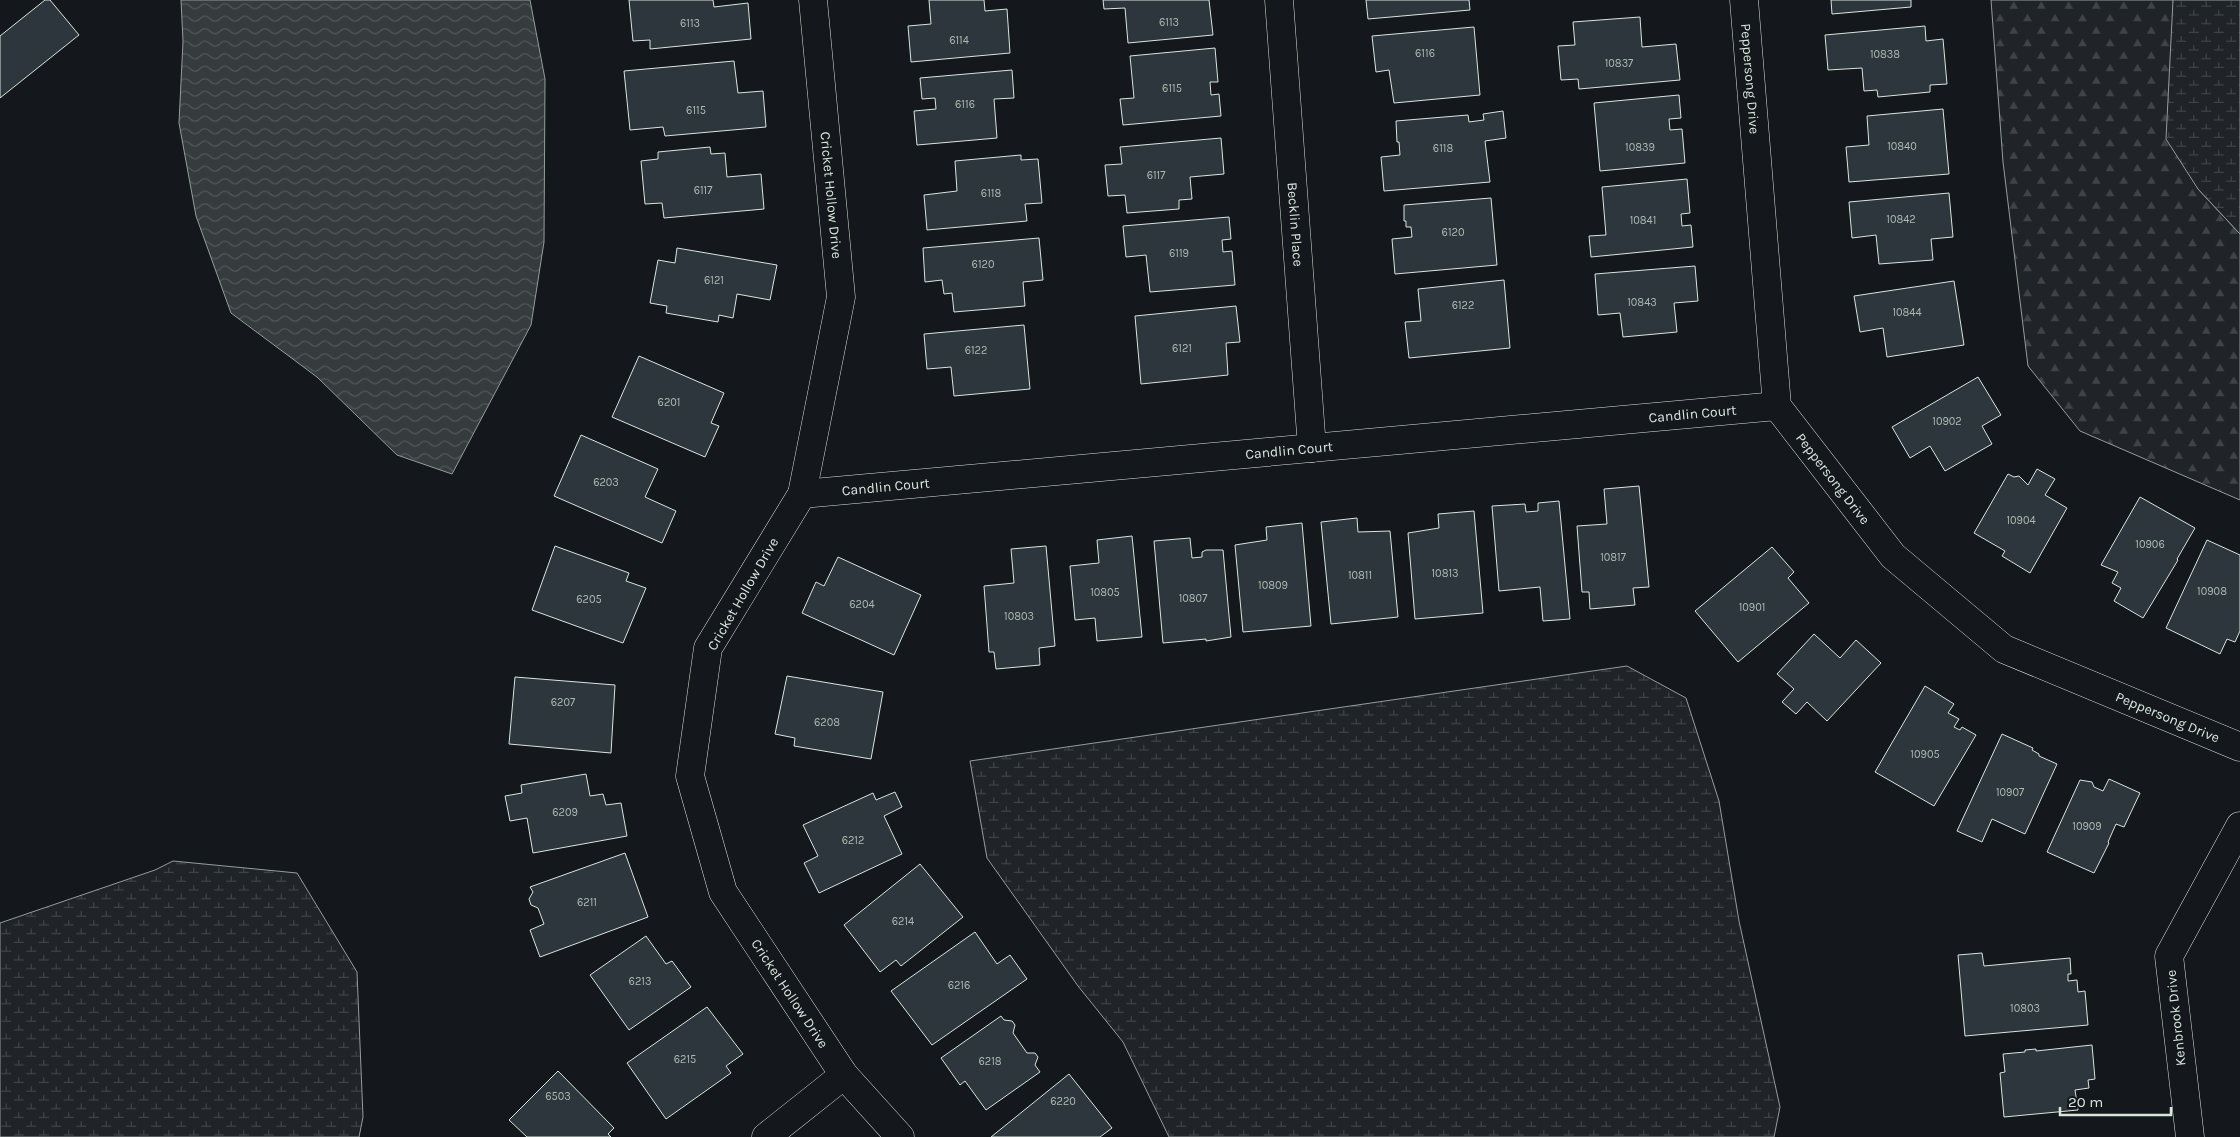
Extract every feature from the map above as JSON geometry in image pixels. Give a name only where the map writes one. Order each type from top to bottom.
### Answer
[{"type":"street","name":"Cricket Hollow Drive","points":[[813,0],[841,297],[802,494],[708,648],[690,776],[723,892],[844,1075],[900,1137]]},
{"type":"street","name":"Becklin Place","points":[[1279,0],[1312,448]]},
{"type":"street","name":"Peppersong Drive","points":[[1744,0],[1777,406],[1893,556],[2004,649],[2240,746]]},
{"type":"street","name":"Candlin Court","points":[[802,494],[1777,406]]},
{"type":"street","name":"Kenbrook Drive","points":[[2190,1137],[2169,956],[2240,826]]},
{"type":"street","points":[[766,1137],[844,1075]]},
{"type":"green space","points":[[1991,0],[2173,0],[2198,189],[2240,234],[2240,500],[2080,431],[2028,366],[2003,162]]},
{"type":"green space","points":[[2173,0],[2240,0],[2240,234],[2198,189],[2166,139]]},
{"type":"green space","points":[[1627,666],[1686,698],[1719,801],[1739,921],[1780,1107],[1774,1137],[1169,1137],[1123,1042],[1078,986],[987,858],[970,761]]},
{"type":"green space","points":[[173,861],[297,873],[357,972],[363,1117],[359,1137],[0,1137],[0,923],[155,870]]},
{"type":"water","points":[[181,0],[530,0],[545,79],[544,242],[531,325],[452,474],[397,455],[317,377],[231,313],[196,216],[179,123],[183,41]]},
{"type":"building","points":[[45,0],[50,0],[79,35],[0,98],[0,36]]},
{"type":"building","points":[[629,0],[713,0],[714,7],[748,3],[751,39],[650,49],[650,40],[633,41]]},
{"type":"building","points":[[929,0],[984,0],[985,11],[1007,9],[1010,53],[911,62],[908,26],[931,24]]},
{"type":"building","points":[[1103,0],[1209,0],[1213,35],[1128,43],[1125,8],[1104,9]]},
{"type":"building","points":[[1366,0],[1469,0],[1470,10],[1368,19]]},
{"type":"building","points":[[1831,0],[1911,0],[1911,7],[1832,14]]},
{"type":"building","points":[[1640,17],[1642,47],[1676,44],[1680,80],[1579,89],[1578,79],[1561,80],[1558,46],[1575,45],[1573,22]]},
{"type":"building","points":[[1925,26],[1926,41],[1943,39],[1947,84],[1930,85],[1930,92],[1878,97],[1877,90],[1864,91],[1862,68],[1828,70],[1825,35]]},
{"type":"building","points":[[1474,27],[1480,95],[1394,103],[1389,70],[1376,72],[1372,36]]},
{"type":"building","points":[[1215,48],[1218,82],[1210,82],[1211,95],[1219,94],[1221,116],[1123,125],[1120,99],[1134,98],[1130,56]]},
{"type":"building","points":[[734,61],[738,93],[763,91],[766,127],[665,136],[663,127],[630,130],[624,71]]},
{"type":"building","points":[[1012,70],[1014,98],[994,99],[997,138],[917,145],[914,111],[936,109],[935,98],[922,99],[920,78]]},
{"type":"building","points":[[1679,95],[1681,118],[1669,119],[1670,130],[1682,129],[1685,163],[1600,171],[1594,103]]},
{"type":"building","points":[[1943,109],[1949,174],[1849,182],[1846,147],[1869,145],[1867,116]]},
{"type":"building","points":[[1503,111],[1506,138],[1485,141],[1490,182],[1384,191],[1381,157],[1400,155],[1396,121],[1468,115],[1469,122],[1484,120],[1483,114]]},
{"type":"building","points":[[1221,138],[1224,174],[1190,177],[1192,199],[1179,200],[1179,209],[1127,213],[1125,195],[1108,196],[1105,165],[1122,164],[1120,147]]},
{"type":"building","points":[[710,147],[711,154],[725,153],[727,177],[761,174],[764,209],[664,218],[662,203],[645,204],[641,161],[658,159],[658,152]]},
{"type":"building","points":[[1021,155],[1021,160],[1038,159],[1042,203],[1025,204],[1027,221],[927,230],[924,195],[957,191],[955,161]]},
{"type":"building","points":[[1687,179],[1690,213],[1681,214],[1682,226],[1691,225],[1693,247],[1591,257],[1589,236],[1606,235],[1602,187]]},
{"type":"building","points":[[1949,193],[1953,237],[1931,239],[1933,260],[1879,264],[1876,235],[1852,238],[1849,202]]},
{"type":"building","points":[[1491,198],[1497,265],[1395,274],[1392,239],[1412,237],[1411,227],[1406,227],[1406,221],[1404,221],[1404,205]]},
{"type":"building","points":[[1229,217],[1231,239],[1222,240],[1223,252],[1232,251],[1235,285],[1150,292],[1146,255],[1126,257],[1123,226]]},
{"type":"building","points":[[1039,238],[1043,280],[1023,282],[1025,306],[954,312],[952,293],[944,294],[942,280],[925,282],[923,248]]},
{"type":"building","points":[[677,248],[777,265],[770,300],[737,294],[733,318],[719,315],[718,322],[666,313],[667,306],[650,303],[658,260],[675,263]]},
{"type":"building","points":[[1695,266],[1698,301],[1674,303],[1677,332],[1623,337],[1620,313],[1598,315],[1595,274]]},
{"type":"building","points":[[1504,280],[1510,348],[1409,358],[1405,322],[1421,321],[1418,289]]},
{"type":"building","points":[[1954,281],[1964,345],[1887,357],[1883,328],[1860,332],[1854,296]]},
{"type":"building","points":[[1236,306],[1240,342],[1226,343],[1228,375],[1141,384],[1135,316]]},
{"type":"building","points":[[1024,325],[1030,389],[954,396],[951,367],[927,369],[924,334]]},
{"type":"building","points":[[639,356],[724,393],[711,423],[719,426],[705,457],[612,417]]},
{"type":"building","points":[[1978,377],[2001,415],[1982,426],[1992,444],[1945,471],[1930,446],[1910,458],[1892,427]]},
{"type":"building","points":[[581,435],[658,469],[645,497],[676,511],[662,543],[554,496]]},
{"type":"building","points":[[2037,469],[2055,479],[2045,495],[2067,508],[2030,573],[2002,556],[2005,551],[1974,533],[2008,474],[2014,477],[2019,476],[2028,485]]},
{"type":"building","points":[[1639,486],[1649,587],[1633,588],[1635,605],[1590,609],[1589,592],[1582,592],[1577,526],[1607,524],[1604,489]]},
{"type":"building","points":[[2140,497],[2195,528],[2143,618],[2114,601],[2121,588],[2112,583],[2118,572],[2101,565]]},
{"type":"building","points":[[1559,501],[1570,619],[1543,621],[1540,587],[1499,591],[1492,506],[1525,504],[1526,512],[1538,511],[1538,503]]},
{"type":"building","points":[[1474,511],[1483,613],[1415,619],[1408,533],[1439,528],[1438,514]]},
{"type":"building","points":[[1357,518],[1358,532],[1390,531],[1398,617],[1331,624],[1321,522]]},
{"type":"building","points":[[1302,523],[1311,626],[1243,632],[1235,545],[1267,540],[1266,527]]},
{"type":"building","points":[[1132,536],[1142,637],[1097,641],[1095,618],[1075,620],[1070,566],[1099,563],[1097,540]]},
{"type":"building","points":[[1190,538],[1192,558],[1202,557],[1202,552],[1206,550],[1223,550],[1231,637],[1206,641],[1206,639],[1163,643],[1154,541]]},
{"type":"building","points":[[2207,540],[2240,555],[2240,631],[2235,642],[2227,639],[2220,654],[2166,628]]},
{"type":"building","points":[[555,546],[629,573],[626,581],[646,588],[623,643],[532,610]]},
{"type":"building","points":[[1046,546],[1055,646],[1039,648],[1040,665],[996,669],[994,652],[989,652],[984,586],[1014,583],[1011,549]]},
{"type":"building","points":[[1772,547],[1794,572],[1788,578],[1809,603],[1738,662],[1695,611]]},
{"type":"building","points":[[838,557],[921,595],[894,655],[802,613],[816,582],[824,586]]},
{"type":"building","points":[[1814,634],[1840,658],[1856,640],[1881,663],[1827,721],[1807,702],[1796,714],[1782,702],[1794,689],[1777,674]]},
{"type":"building","points":[[787,676],[883,692],[871,759],[794,746],[795,738],[775,734]]},
{"type":"building","points":[[515,677],[615,685],[611,753],[509,744]]},
{"type":"building","points":[[1925,686],[1954,704],[1948,713],[1959,719],[1954,727],[1960,730],[1962,727],[1976,735],[1934,806],[1875,772]]},
{"type":"building","points":[[2002,734],[2033,748],[2032,750],[2039,754],[2039,756],[2057,764],[2025,834],[1992,819],[1982,842],[1957,831]]},
{"type":"building","points":[[586,774],[590,796],[603,794],[606,805],[621,803],[627,836],[533,853],[527,818],[510,821],[505,796],[522,793],[521,785]]},
{"type":"building","points":[[2109,779],[2140,793],[2124,827],[2116,824],[2094,873],[2047,852],[2080,780],[2092,782],[2094,787],[2103,791]]},
{"type":"building","points":[[895,792],[902,807],[884,816],[902,854],[819,893],[804,863],[818,856],[803,825],[873,793],[876,800]]},
{"type":"building","points":[[625,853],[648,917],[540,957],[530,930],[544,924],[538,908],[531,905],[529,899],[533,892],[530,887]]},
{"type":"building","points":[[920,864],[963,917],[901,966],[896,960],[880,972],[844,925]]},
{"type":"building","points":[[975,932],[997,964],[1010,955],[1027,979],[932,1045],[891,991]]},
{"type":"building","points":[[646,936],[666,964],[672,961],[691,987],[629,1030],[590,975]]},
{"type":"building","points":[[1982,953],[1984,966],[2070,958],[2071,974],[2068,974],[2068,981],[2077,980],[2078,992],[2085,991],[2088,1025],[1965,1036],[1958,955]]},
{"type":"building","points":[[707,1007],[743,1054],[726,1066],[731,1073],[666,1119],[627,1063]]},
{"type":"building","points":[[1001,1016],[1004,1020],[1012,1021],[1015,1025],[1013,1033],[1027,1053],[1035,1053],[1038,1057],[1035,1065],[1040,1072],[986,1110],[965,1081],[960,1085],[941,1058]]},
{"type":"building","points":[[2092,1045],[2095,1079],[2088,1080],[2089,1088],[2075,1090],[2078,1110],[2004,1117],[2000,1073],[2005,1072],[2003,1054],[2025,1052],[2025,1050],[2036,1049],[2036,1051]]},
{"type":"building","points":[[558,1071],[614,1128],[608,1134],[611,1137],[527,1137],[509,1120]]},
{"type":"building","points":[[1069,1074],[1112,1128],[1100,1137],[991,1137]]}]
